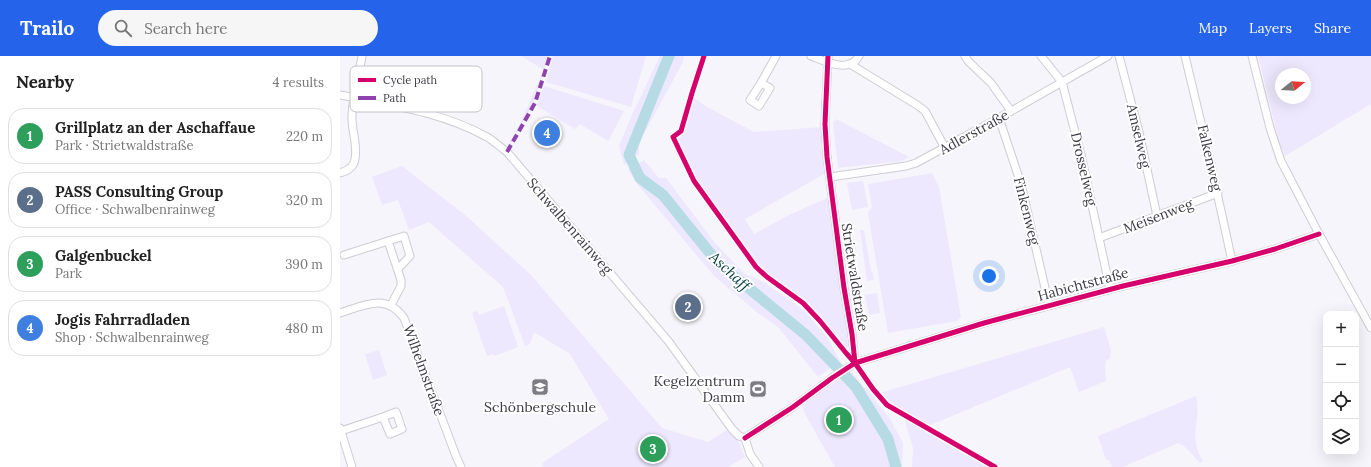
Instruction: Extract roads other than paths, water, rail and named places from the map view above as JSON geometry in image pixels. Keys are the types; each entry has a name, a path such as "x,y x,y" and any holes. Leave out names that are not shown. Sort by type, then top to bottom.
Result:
{"street":[{"path":"360,66 362,56"},
{"path":"761,83 776,56"},
{"path":"811,56 828,59 838,66 850,64 859,56"},
{"path":"965,56 968,61 991,83 1011,111"},
{"name":"Drosselweg","path":"1041,56 1062,82 1082,159 1110,289"},
{"name":"Adlerstraße","path":"830,177 906,166 916,163 1108,56"},
{"name":"Amselweg","path":"1119,56 1139,132 1157,216"},
{"name":"Falkenweg","path":"1185,56 1218,193 1232,261"},
{"path":"1252,56 1270,128 1281,161 1371,328"},
{"name":"Strietwaldstraße","path":"828,59 825,124 827,158 855,363"},
{"path":"850,64 925,111 945,148"},
{"name":"Schwalbenrainweg","path":"340,95 350,97"},
{"path":"340,173 350,168 355,160 356,153 352,112"},
{"name":"Schwalbenrainweg","path":"422,112 436,115 465,126 489,138 507,152 672,346 732,429 739,436 745,438"},
{"name":"Finkenweg","path":"999,118 1021,184 1049,306"},
{"name":"Meisenweg","path":"1099,238 1218,193"},
{"name":"Habichtstraße","path":"855,363 984,323 1110,289 1232,261 1275,249 1319,234"},
{"path":"344,255 404,236 410,256 398,269"},
{"path":"340,313 372,303 381,302 391,305 401,286 401,280 388,240"},
{"name":"Wilhelmstraße","path":"391,305 399,310 404,318 461,467"},
{"path":"759,467 750,454 745,438 793,407 855,363"},
{"path":"352,467 340,429 383,417"}],"waterway":[{"name":"Aschaff","path":"669,56 629,155 640,178 663,195 718,263 806,335 856,387 888,439 896,467"}],"place":[{"name":"Jogis Fahrradladen","path":"547,133"},
{"name":"PASS Consulting Group","path":"688,307"},
{"name":"Schönbergschule","path":"540,387"},
{"name":"Kegelzentrum Damm","path":"758,389"},
{"name":"Grillplatz an der Aschaffaue","path":"839,420"},
{"name":"Galgenbuckel","path":"653,449"}]}
